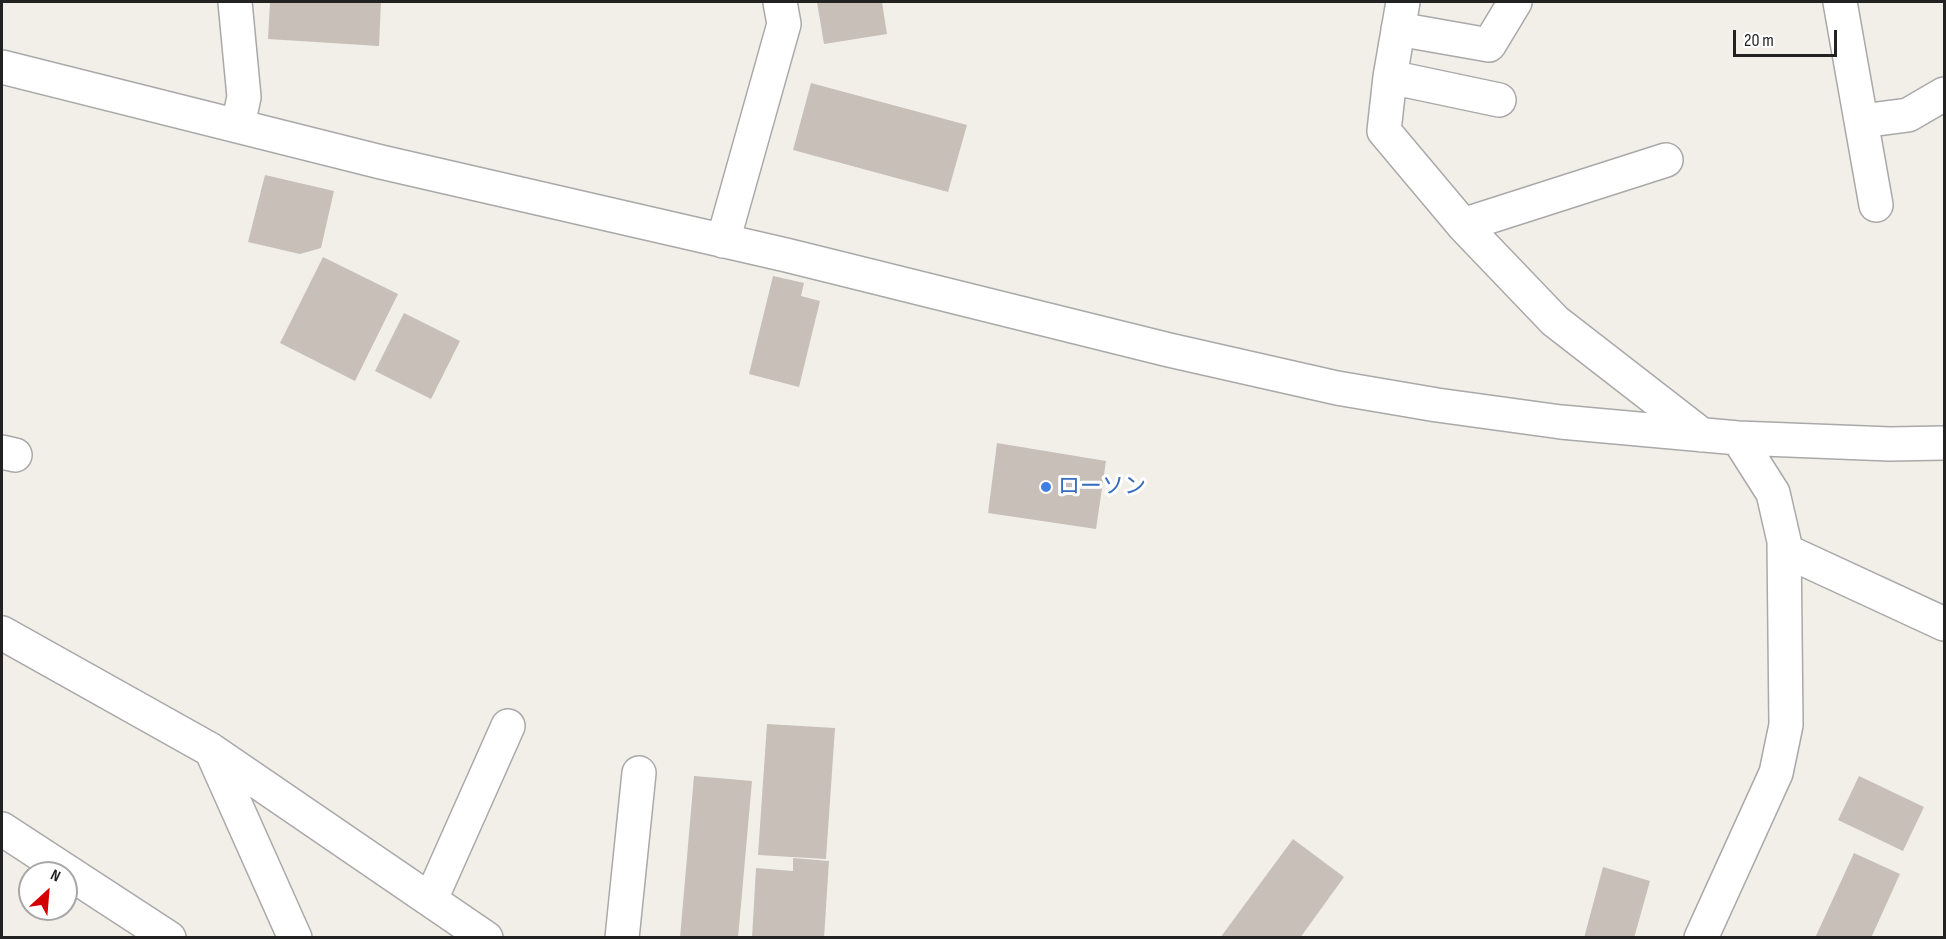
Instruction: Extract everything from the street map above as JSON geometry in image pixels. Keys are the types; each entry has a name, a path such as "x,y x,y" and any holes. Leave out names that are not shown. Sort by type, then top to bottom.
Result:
{"street":[{"path":"235,2 244,97 238,125"},
{"path":"723,241 784,24 780,2"},
{"path":"1515,2 1489,45 1401,15 1390,77 1384,131 1463,225 1556,321 1702,435"},
{"path":"1840,2 1876,205"},
{"path":"2,67 381,162 1337,388 1561,423 1738,438 1890,444 1944,443"},
{"path":"1390,77 1499,100"},
{"path":"1862,121 1908,115 1944,94"},
{"path":"1463,225 1666,160"},
{"path":"1702,937 1776,773 1785,724 1784,541 1773,493 1738,438"},
{"path":"1784,550 1944,624"},
{"path":"2,633 211,750 486,938"},
{"path":"431,899 507,726"},
{"path":"211,750 295,938"},
{"path":"622,938 639,773"},
{"path":"2,829 169,938"}],"building":[{"path":"270,2 381,2 379,46 268,39"},
{"path":"817,2 882,2 887,34 824,44"},
{"path":"811,83 967,125 948,192 793,150"},
{"path":"265,175 334,191 321,248 300,254 248,242"},
{"path":"323,257 398,294 355,381 280,343"},
{"path":"773,276 804,283 801,296 820,301 799,387 749,374"},
{"path":"404,313 460,341 431,399 375,371"},
{"name":"ローソン","path":"997,443 1106,461 1096,529 988,513"},
{"path":"767,724 835,728 826,859 758,855"},
{"path":"694,776 752,781 738,938 680,938"},
{"path":"1859,776 1924,807 1903,851 1838,820"},
{"path":"1293,839 1344,877 1300,938 1220,938"},
{"path":"1854,853 1900,874 1871,938 1815,938"},
{"path":"793,858 829,861 824,938 752,938 756,868 793,871"},
{"path":"1603,867 1650,881 1634,938 1584,938"}],"place":[{"name":"ローソン","path":"1046,487"}]}
